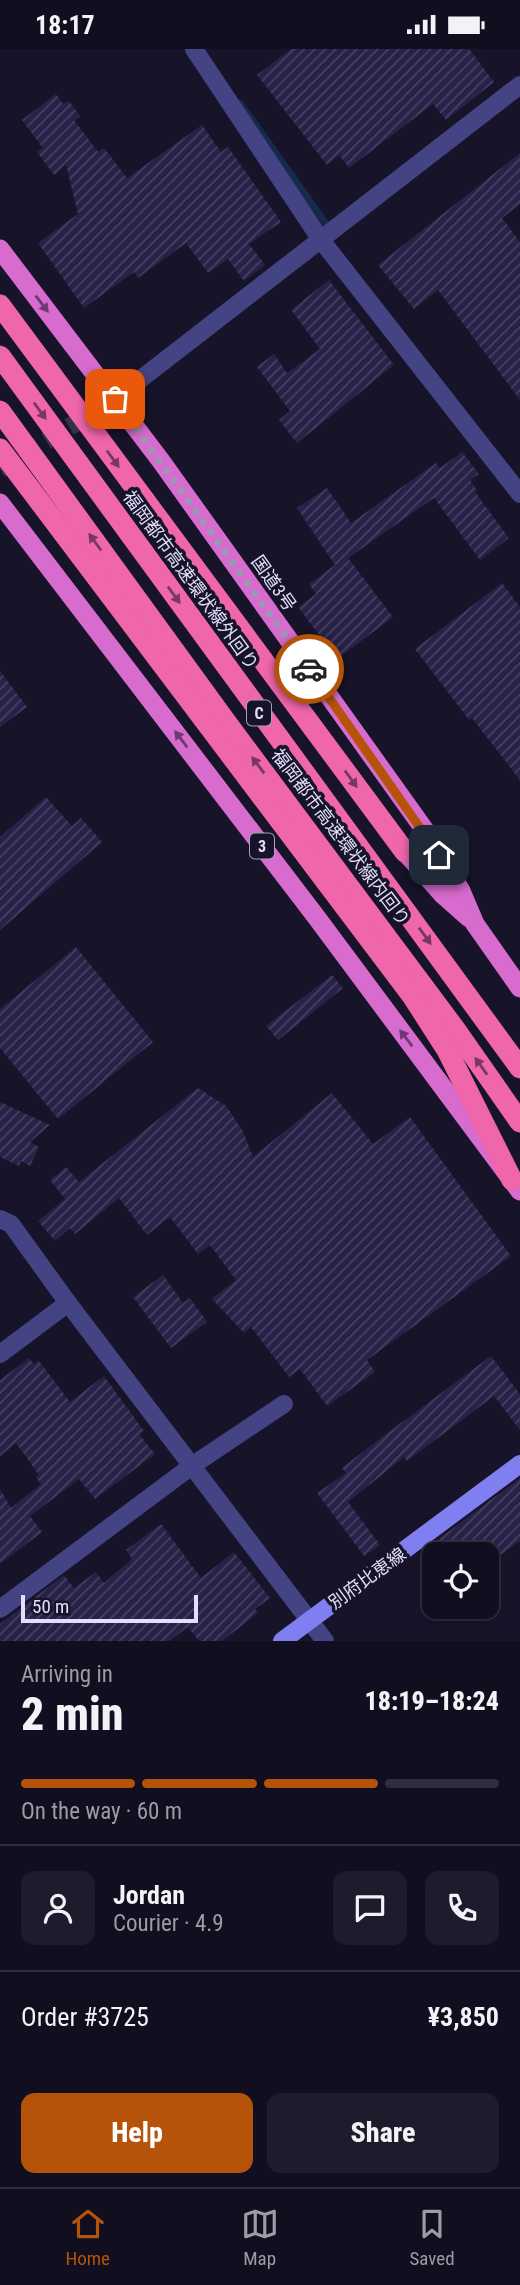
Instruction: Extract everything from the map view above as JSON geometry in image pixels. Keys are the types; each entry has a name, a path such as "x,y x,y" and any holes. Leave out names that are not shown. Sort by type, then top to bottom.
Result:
{"highway":[{"name":"国道3号","path":"0,250 115,399 429,837 461,891 475,924 520,988"},
{"path":"0,305 405,852 443,895 475,924"},
{"name":"福岡都市高速環状線外回り","path":"0,356 520,1068"},
{"name":"福岡都市高速環状線内回り","path":"0,411 226,722 455,1029 520,1122"},
{"path":"0,449 413,997 447,1050 516,1186"},
{"name":"3","path":"0,503 325,929 516,1186"}],"main road":[{"name":"別府比恵線","path":"282,1641 520,1464"}],"street":[{"path":"194,49 321,240 520,494"},
{"path":"115,399 520,85"},
{"path":"0,1219 12,1224 68,1303 326,1641"},
{"path":"0,1354 68,1303"},
{"path":"0,1609 193,1465 284,1404"}],"building":[{"path":"291,49 469,49 494,82 446,120 433,104 349,168 339,155 327,165 257,75"},
{"path":"56,94 63,104 69,101 80,116 74,120 98,152 104,148 127,178 202,125 221,152 228,147 281,222 249,244 265,265 244,281 228,259 208,273 186,243 138,278 134,272 84,308 38,243 78,214 66,165 54,175 37,152 43,148 22,120"},
{"path":"520,153 520,204 502,218 520,242 520,400 438,290 414,309 378,265"},
{"path":"329,280 394,365 297,443 279,420 290,411 257,367 274,354 287,373 320,349 291,310"},
{"path":"462,452 479,474 470,480 477,490 475,492 509,538 480,560 434,498 348,558 393,617 337,659 298,607 316,594 309,584 335,565 297,508 327,488 351,523 436,463 440,468"},
{"path":"502,583 520,607 520,780 472,718 469,720 415,649"},
{"path":"0,671 27,707 0,727"},
{"path":"46,797 72,826 81,818 102,842 0,930 0,837"},
{"path":"76,947 153,1042 58,1119 0,1048 0,1009"},
{"path":"332,975 343,988 278,1040 266,1026"},
{"path":"198,1088 226,1106 243,1131 253,1157 332,1093 373,1144 410,1117 511,1256 367,1360 375,1372 327,1406 300,1369 289,1377 251,1327 244,1333 212,1299 236,1280 210,1245 198,1254 170,1217 147,1235 119,1198 75,1234 70,1228 55,1241 38,1221 65,1199 50,1180 66,1167 79,1182"},
{"path":"0,1102 50,1125 30,1142 39,1147 30,1166 21,1161 19,1166 0,1157"},
{"path":"163,1275 183,1303 190,1298 207,1322 171,1348 133,1297"},
{"path":"491,1356 520,1394 520,1430 494,1396 407,1461 404,1457 348,1502 380,1545 364,1556 317,1493 346,1473 342,1468"},
{"path":"29,1358 34,1364 39,1361 70,1402 104,1376 144,1431 139,1434 155,1454 95,1499 79,1479 30,1516 42,1532 0,1564 0,1489 11,1508 41,1484 36,1477 39,1475 16,1443 0,1456 0,1380"},
{"path":"520,1478 520,1541 499,1556 499,1542 435,1542"},
{"path":"161,1524 201,1578 234,1552 270,1598 255,1609 258,1613 222,1641 199,1641 188,1627 169,1641 0,1641 0,1624 64,1575 74,1588 96,1572 104,1583 132,1559 126,1550"}],"waterway":[{"path":"240,103 325,222"}],"tunnel":[{"path":"0,469 115,399"}],"way so far":[{"path":"115,399 309,669"}],"route":[{"path":"309,669 429,837 439,855"}]}
